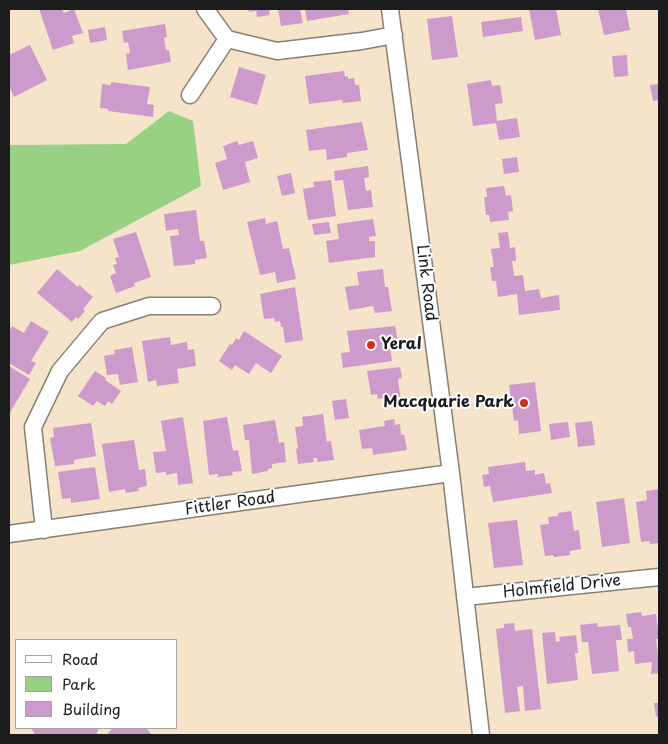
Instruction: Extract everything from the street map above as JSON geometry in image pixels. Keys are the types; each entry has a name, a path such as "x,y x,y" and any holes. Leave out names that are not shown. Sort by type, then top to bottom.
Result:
{"street":[{"path":"205,9 227,39 277,50 394,35"},
{"name":"Link Road","path":"390,9 450,473 481,735"},
{"path":"190,95 227,39"},
{"path":"44,530 33,427 60,371 102,321 150,306 212,306"},
{"name":"Fittler Road","path":"9,534 450,473"},
{"name":"Holmfield Drive","path":"465,597 659,577"}],"green space":[{"path":"169,111 193,121 201,186 80,251 9,265 9,145 126,144"}],"building":[{"path":"39,9 62,9 64,13 74,9 83,33 72,36 74,43 53,50"},
{"path":"248,9 269,9 270,15 257,17 256,11 249,12"},
{"path":"278,9 300,9 303,23 281,26"},
{"path":"305,9 348,9 349,14 307,21"},
{"path":"529,9 556,9 561,35 535,40"},
{"path":"598,9 626,9 630,30 604,35"},
{"path":"452,16 458,57 432,60 427,19"},
{"path":"521,17 523,31 483,37 481,22"},
{"path":"165,24 167,37 164,38 171,62 128,70 126,54 130,53 128,42 124,43 122,31"},
{"path":"105,27 107,40 90,43 88,30"},
{"path":"30,45 47,80 14,97 9,86 9,55"},
{"path":"627,55 628,76 614,77 612,56"},
{"path":"239,67 266,75 257,105 230,97"},
{"path":"344,71 345,77 348,76 348,79 354,78 355,85 359,85 361,101 343,103 342,100 309,104 305,76"},
{"path":"491,80 492,86 500,85 503,103 495,104 497,121 517,118 520,137 499,140 496,123 473,126 467,84"},
{"path":"111,82 150,87 147,104 154,105 153,117 108,111 108,109 100,108 102,84 111,85"},
{"path":"659,84 659,100 653,101 650,85"},
{"path":"362,122 368,150 347,153 347,157 327,160 326,149 309,151 306,130"},
{"path":"237,141 239,145 253,141 258,158 245,162 250,182 223,190 215,163 227,159 223,146"},
{"path":"517,157 519,172 504,174 502,159"},
{"path":"368,166 369,177 364,178 366,191 371,190 373,207 348,210 343,180 335,181 334,171"},
{"path":"291,173 295,193 282,196 277,176"},
{"path":"331,180 336,216 308,220 303,189 314,187 313,182"},
{"path":"504,186 506,196 511,195 513,211 508,212 509,220 490,222 489,215 486,215 484,197 487,197 486,188"},
{"path":"196,210 200,241 204,241 207,258 195,260 195,264 174,266 170,236 179,235 178,229 166,231 164,214"},
{"path":"265,218 266,224 277,221 283,249 289,248 296,279 277,283 275,272 260,275 247,222"},
{"path":"373,219 376,236 369,237 369,241 375,241 375,257 329,263 326,241 339,239 337,224"},
{"path":"329,222 331,233 314,235 312,224"},
{"path":"136,232 151,277 134,283 135,286 116,293 110,276 116,273 113,265 117,264 115,258 119,257 113,239"},
{"path":"508,232 510,248 515,247 516,261 512,261 514,276 523,275 525,291 539,289 541,298 559,295 560,310 519,315 517,294 498,297 496,281 492,281 490,267 494,267 491,249 500,248 498,233"},
{"path":"57,269 93,297 83,309 85,311 78,319 76,317 72,322 37,293"},
{"path":"383,269 385,287 388,287 392,311 375,313 373,306 349,310 345,287 359,285 357,272"},
{"path":"295,287 303,340 285,343 283,327 281,327 280,321 275,322 274,318 264,319 260,294"},
{"path":"31,321 49,332 31,361 36,363 29,375 9,363 9,332 12,326 24,333"},
{"name":"Yeral","path":"395,326 398,341 392,342 392,347 390,348 392,361 343,368 341,353 350,352 347,331"},
{"path":"244,331 282,356 271,373 256,363 249,374 235,365 232,370 219,361 230,344 232,345 236,338 239,340"},
{"path":"170,337 171,345 187,342 188,350 194,349 196,366 177,369 179,383 157,386 156,380 148,382 142,341"},
{"path":"132,347 138,382 120,385 118,374 107,375 104,356 115,354 114,350"},
{"path":"9,366 30,379 9,414"},
{"path":"400,367 402,378 398,379 401,402 384,404 383,398 378,399 377,394 371,395 367,371"},
{"path":"95,371 121,391 112,404 108,401 105,406 97,401 93,406 78,396"},
{"name":"Macquarie Park","path":"535,382 541,431 519,434 518,420 514,421 509,385"},
{"path":"346,399 349,418 335,420 332,401"},
{"path":"323,414 327,442 331,441 334,460 317,462 317,458 313,458 314,462 298,464 295,427 303,426 302,417"},
{"path":"183,417 193,483 178,485 177,473 166,475 166,472 156,473 153,452 166,451 161,421"},
{"path":"227,417 233,451 238,450 242,471 232,472 233,475 218,477 218,474 209,475 203,421"},
{"path":"394,419 395,425 400,424 401,435 404,434 407,450 373,455 372,448 362,449 359,430 385,426 384,421"},
{"path":"275,420 279,443 284,442 286,462 272,464 272,468 268,469 268,471 252,474 249,440 245,440 243,425"},
{"path":"592,421 595,445 578,447 575,423"},
{"path":"568,422 570,437 551,440 549,424"},
{"path":"91,423 96,456 74,460 74,464 55,466 50,438 54,437 53,428"},
{"path":"134,440 139,470 145,469 147,486 138,488 139,491 126,493 125,489 109,492 102,444"},
{"path":"525,462 526,471 535,470 535,475 544,473 546,484 550,483 552,493 493,502 490,486 484,487 482,475 489,474 488,467"},
{"path":"95,467 100,499 71,503 71,498 62,499 58,472"},
{"path":"659,489 659,543 641,542 636,502 647,500 646,491"},
{"path":"624,498 630,543 602,547 596,502"},
{"path":"571,511 574,531 579,530 581,549 570,551 570,555 545,556 540,525 549,524 548,517 558,516 558,513"},
{"path":"517,520 523,565 494,568 488,523"},
{"path":"641,612 642,616 656,614 659,639 656,639 659,673 651,674 652,662 635,664 634,651 628,652 627,639 633,639 631,627 628,627 626,614"},
{"path":"514,623 515,631 532,629 541,709 525,711 523,686 517,687 520,711 505,713 496,629 504,628 504,624"},
{"path":"597,623 598,627 620,625 622,640 616,640 619,671 592,674 588,642 582,642 580,625"},
{"path":"555,632 556,642 560,641 559,637 576,635 578,653 575,653 578,680 547,684 542,633"},
{"path":"654,703 659,703 659,716 656,717"},
{"path":"32,729 99,729 96,735 35,735"},
{"path":"111,729 147,729 152,735 107,735"}],"place":[{"name":"Yeral","path":"371,345"},
{"name":"Macquarie Park","path":"524,403"}]}
